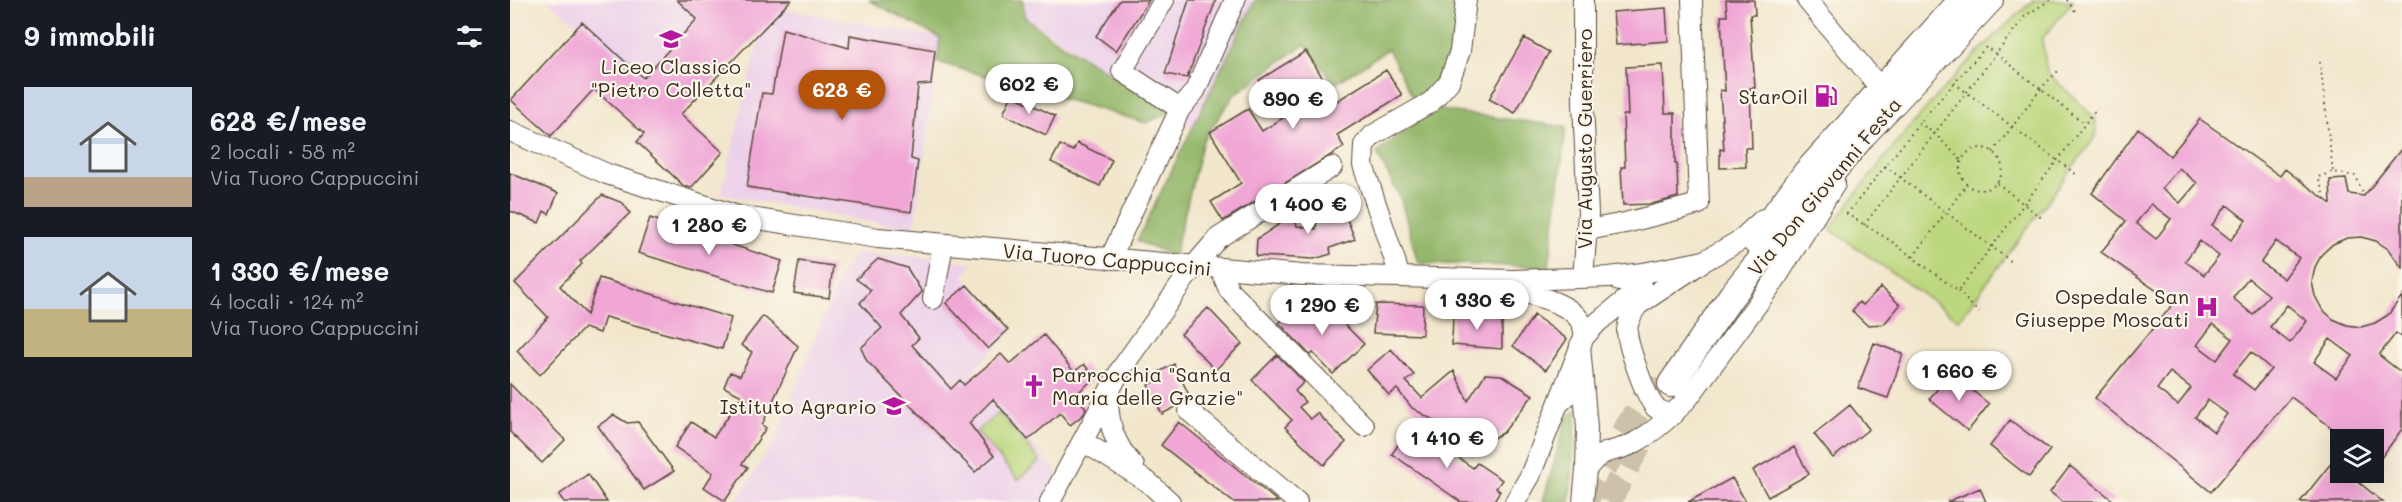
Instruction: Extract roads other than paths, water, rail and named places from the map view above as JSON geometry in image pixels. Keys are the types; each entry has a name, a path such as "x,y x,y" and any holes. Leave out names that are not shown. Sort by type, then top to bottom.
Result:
{"main road":[{"name":"Via Don Giovanni Festa","path":"1962,0 1805,174 1780,207 1664,379 1687,361 1732,295 1863,135 1990,0"}],"street":[{"path":"1164,0 1122,71 1180,109"},
{"path":"1110,259 1180,109 1195,91 1235,0"},
{"path":"1399,277 1363,165 1364,145 1373,135 1431,102 1449,82 1460,51 1466,0"},
{"name":"Via Augusto Guerriero","path":"1583,0 1583,103 1588,214 1583,278"},
{"path":"1587,230 1699,204 1692,0"},
{"path":"1807,0 1881,89"},
{"name":"Via Tuoro Cappuccini","path":"510,119 518,134 607,174 738,216 878,238 1302,275 1480,279 1609,278 1704,261"},
{"path":"1586,470 1602,453 1637,442 1674,414 1689,397 1818,222 1863,135"},
{"path":"1050,502 1121,369 1194,266 1218,238 1332,167"},
{"path":"1674,414 1659,411 1652,403 1633,356 1627,333 1631,315 1638,305 1739,240 1780,207"},
{"path":"1687,361 1716,335 1792,233 1818,222"},
{"path":"933,299 943,244"},
{"path":"1220,268 1229,290 1364,426"},
{"path":"1515,502 1530,476 1582,341 1641,285 1638,282 1622,282 1609,278"},
{"path":"1480,279 1542,298 1572,311 1583,324 1587,428 1583,502"},
{"path":"1617,306 1613,315 1614,329 1633,378 1643,415 1644,426 1637,442"},
{"path":"1558,404 1574,392 1585,397"},
{"path":"1108,393 1108,418 1119,451 1170,502"},
{"path":"1189,411 1297,502"},
{"path":"1587,428 1599,444 1612,450"},
{"path":"1083,442 1148,482"}],"tunnel":[{"path":"1584,502 1658,375"},
{"path":"1608,502 1650,423"}],"place":[{"name":"Liceo Classico \"Pietro Colletta\"","path":"671,39"},
{"name":"StarOil","path":"1826,96"},
{"name":"Ospedale San Giuseppe Moscati","path":"2207,307"},
{"name":"Parrocchia \"Santa Maria delle Grazie\"","path":"1034,386"},
{"name":"Istituto Agrario","path":"894,406"}]}
